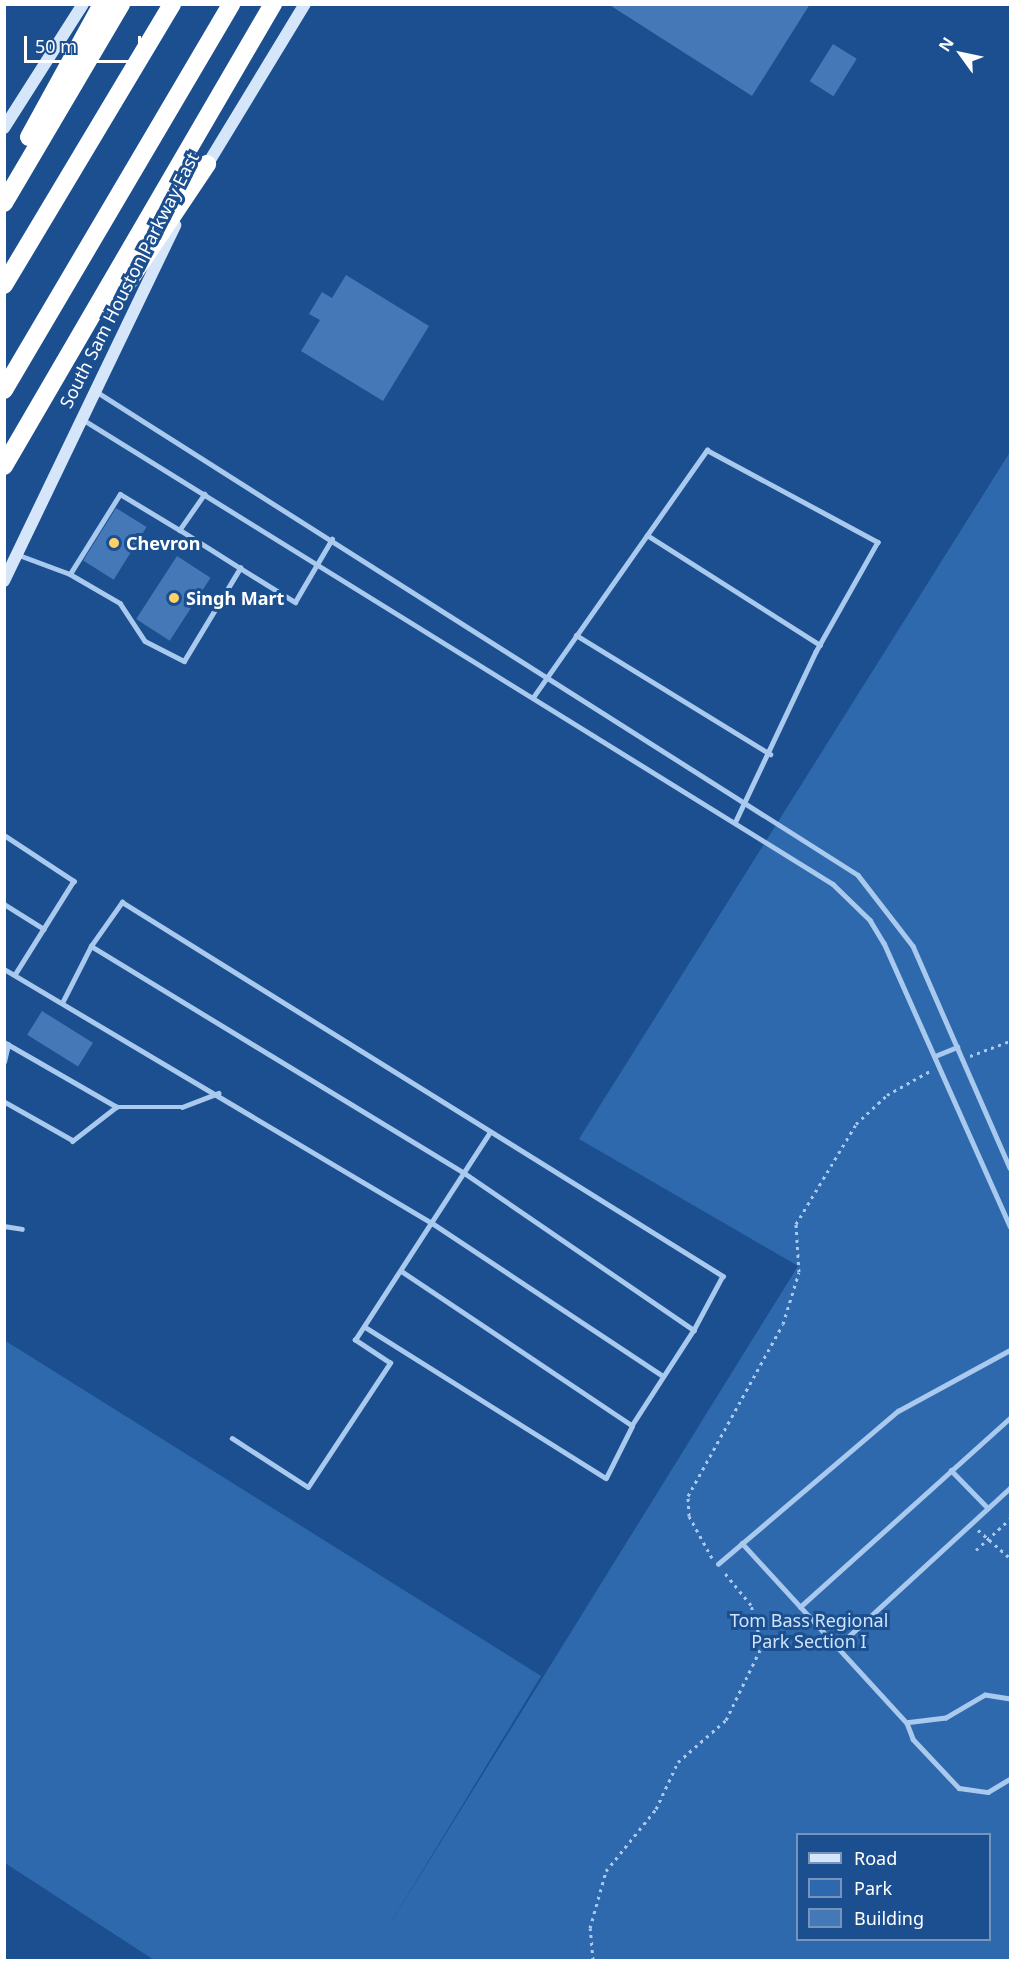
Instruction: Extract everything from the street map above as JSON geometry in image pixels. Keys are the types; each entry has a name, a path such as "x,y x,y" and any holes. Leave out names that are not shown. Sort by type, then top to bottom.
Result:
{"highway":[{"path":"4,182 102,4"},
{"path":"4,203 120,4"},
{"path":"4,285 172,4"},
{"path":"4,390 231,4"},
{"path":"4,466 273,4"},
{"path":"4,471 207,164"}],"main road":[{"path":"4,128 83,4"},
{"name":"South Sam Houston Parkway East","path":"4,581 80,417 207,164 305,4"}],"lane":[{"path":"94,390 748,803 858,875 880,898 913,946 1011,1168"},
{"path":"80,417 316,565 736,821 833,884 870,920 935,1056 1011,1226"},
{"path":"534,696 707,450 878,542 820,645 748,803 736,821"},
{"path":"70,574 120,494 296,602 332,539"},
{"path":"180,530 205,494"},
{"path":"647,535 820,645"},
{"path":"17,555 70,574 120,603 145,641 183,661 240,568"},
{"path":"576,635 770,754"},
{"path":"4,835 74,881 15,975"},
{"path":"63,1001 91,946 122,902 723,1276 694,1330 662,1375 632,1426 606,1478 365,1327"},
{"path":"4,904 44,929"},
{"path":"91,946 463,1172 694,1330"},
{"path":"4,969 63,1001 432,1223 662,1375"},
{"path":"4,1062 6,1043 117,1107 182,1107 218,1093"},
{"path":"935,1056 957,1047"},
{"path":"4,1102 74,1141 117,1107"},
{"path":"232,1438 308,1487 390,1364 355,1340 402,1272 490,1132"},
{"path":"4,1226 22,1229"},
{"path":"402,1272 632,1426"},
{"path":"718,1564 898,1411 1011,1350"},
{"path":"800,1606 1011,1418"},
{"path":"951,1470 988,1509"},
{"path":"837,1647 1011,1488"},
{"path":"742,1543 907,1723 913,1739 959,1788 988,1792 1011,1779"},
{"path":"907,1723 946,1718 985,1695 1011,1699"}],"path":[{"path":"962,1059 1011,1041"},
{"path":"593,1960 590,1928 606,1871 656,1809 678,1762 726,1720 762,1646 751,1605 718,1564 688,1516 688,1496 783,1324 799,1272 796,1224 836,1152 870,1108 939,1066"},
{"path":"976,1550 1011,1519"},
{"path":"972,1524 987,1540 1011,1558"}],"green space":[{"name":"Tom Bass Regional Park Section I","path":"1010,452 1010,1960 154,1960 5,1863 4,1340 541,1676 385,1932 798,1266 579,1139"}],"building":[{"path":"608,4 810,4 752,96"},
{"path":"833,44 857,59 833,96 810,81"},
{"path":"346,275 429,326 383,401 301,351 320,320 309,314 322,292 332,298"},
{"name":"Chevron","path":"116,508 147,527 114,580 83,561"},
{"name":"Singh Mart","path":"177,556 211,578 170,641 136,619"},
{"path":"42,1011 93,1043 78,1067 27,1035"}],"place":[{"name":"Chevron","path":"114,543"},
{"name":"Singh Mart","path":"174,598"}]}
